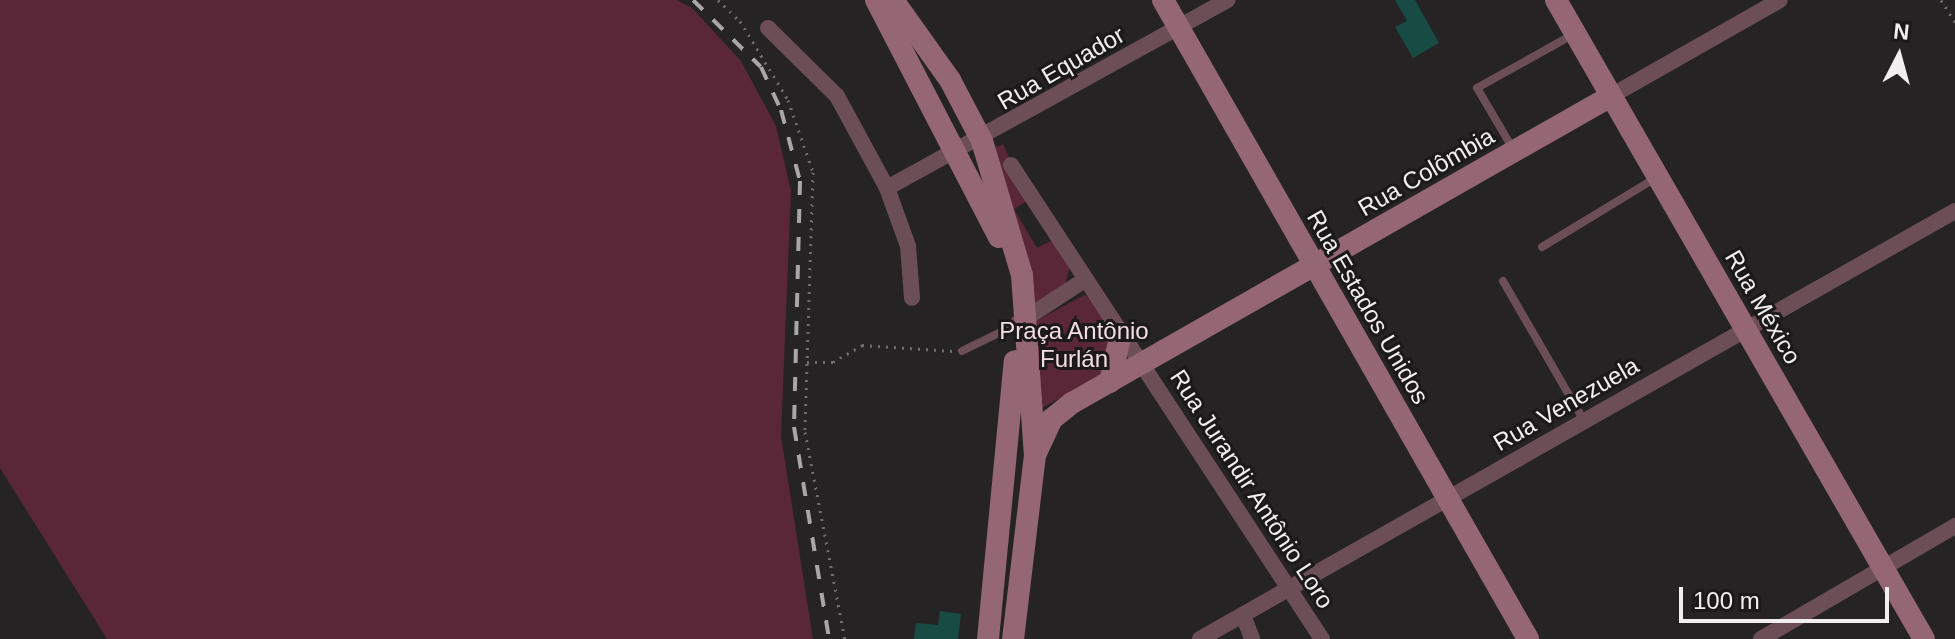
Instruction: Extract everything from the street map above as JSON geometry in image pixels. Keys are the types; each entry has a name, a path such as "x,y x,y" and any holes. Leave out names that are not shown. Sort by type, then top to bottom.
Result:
{"main road":[{"path":"876,0 957,149 1002,247 1021,321 988,639"},
{"path":"893,0 950,80 982,141 1018,257 1021,321 1035,455 1013,639"},
{"name":"Rua Estados Unidos","path":"1163,0 1528,639"},
{"name":"Rua México","path":"1556,0 1924,639"},
{"name":"Rua Colômbia","path":"1035,455 1052,419 1110,382 1611,96"},
{"path":"1110,382 1121,333"}],"street":[{"name":"Rua Equador","path":"887,188 957,149 982,141 1228,0"},
{"name":"Rua Colômbia","path":"1611,96 1780,0"},
{"path":"768,28 837,96 887,188 908,246 912,298"},
{"name":"Rua Jurandir Antônio Loro","path":"1011,165 1322,639"},
{"name":"Rua Venezuela","path":"1200,639 1955,211"},
{"path":"1021,321 1086,279"},
{"path":"1761,639 1955,526"},
{"path":"1243,615 1252,639"}],"lane":[{"path":"1514,151 1477,88 1575,33"},
{"path":"1542,247 1658,177"},
{"path":"1503,281 1584,421"},
{"path":"962,351 1021,321"}],"path":[{"path":"718,0 740,21 788,100 813,172 805,432 845,639"},
{"path":"1941,0 1955,22"},
{"path":"807,362 833,362 862,345 962,351"}],"green space":[{"path":"0,0 677,0 692,8 741,61 776,126 791,191 781,436 813,639 107,639 0,468"},
{"path":"1003,144 1028,200 1014,209 1037,248 1052,240 1070,266 1065,286 1031,307 992,149"},
{"name":"Praça Antônio Furlán","path":"1084,295 1092,298 1114,337 1102,374 1037,411 1032,323"}],"building":[{"path":"1395,0 1415,0 1439,43 1413,58 1395,27 1407,21"},
{"path":"940,611 961,614 958,639 914,639 916,623 938,625"}],"railway":[{"path":"693,0 761,67 781,110 800,181 794,427 829,639"}]}
